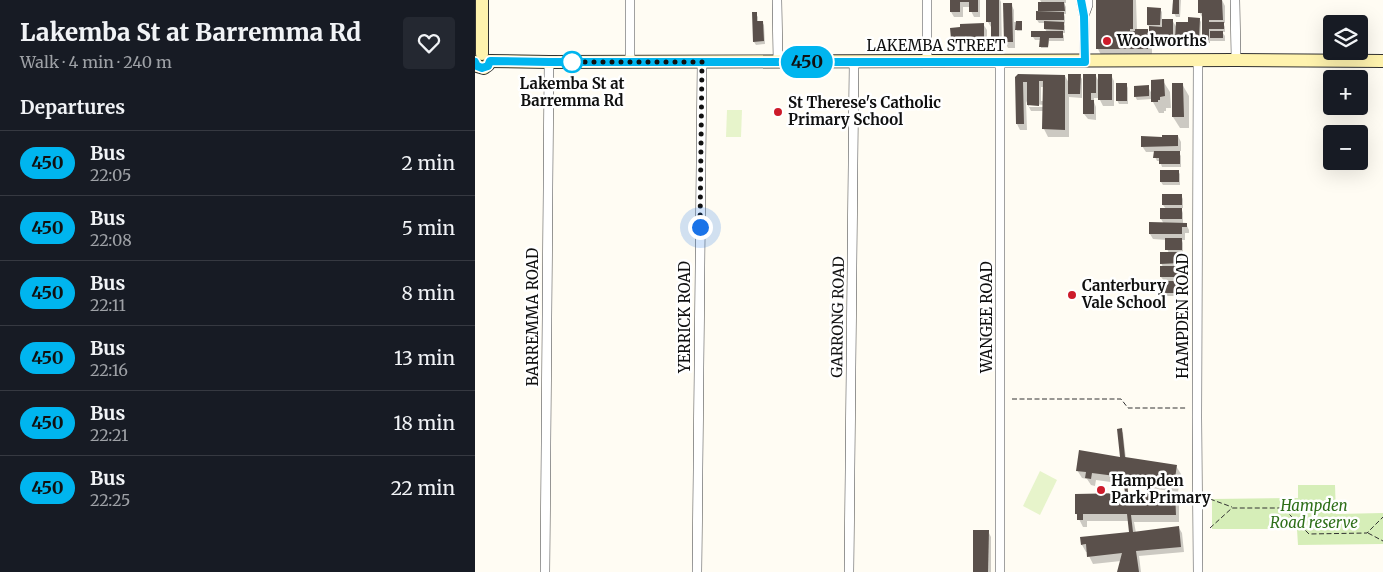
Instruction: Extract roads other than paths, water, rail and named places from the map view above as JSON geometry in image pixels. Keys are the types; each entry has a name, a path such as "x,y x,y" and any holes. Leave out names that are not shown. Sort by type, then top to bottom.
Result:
{"main road":[{"path":"481,60 482,0"},
{"name":"LAKEMBA STREET","path":"481,60 549,62 1383,61"}],"street":[{"path":"630,0 630,62"},
{"path":"777,0 777,62"},
{"path":"927,0 927,62"},
{"path":"1081,0 1084,16 1085,62"},
{"path":"1084,16 1088,0"},
{"path":"1235,0 1236,60"},
{"name":"HAMPDEN ROAD","path":"1197,60 1198,572"},
{"name":"BARREMMA ROAD","path":"545,572 549,62"},
{"name":"YERRICK ROAD","path":"697,572 702,62"},
{"name":"GARRONG ROAD","path":"849,572 854,62"},
{"name":"WANGEE ROAD","path":"1000,62 1001,572"}],"place":[{"name":"Woolworths","path":"1107,41"},
{"name":"Lakemba St at Barremma Rd","path":"572,62"},
{"name":"St Therese's Catholic Primary School","path":"778,112"},
{"name":"Canterbury Vale School","path":"1072,295"},
{"name":"Hampden Park Primary","path":"1101,490"}],"park label":[{"name":"Hampden Road reserve","path":"1314,514"}]}
